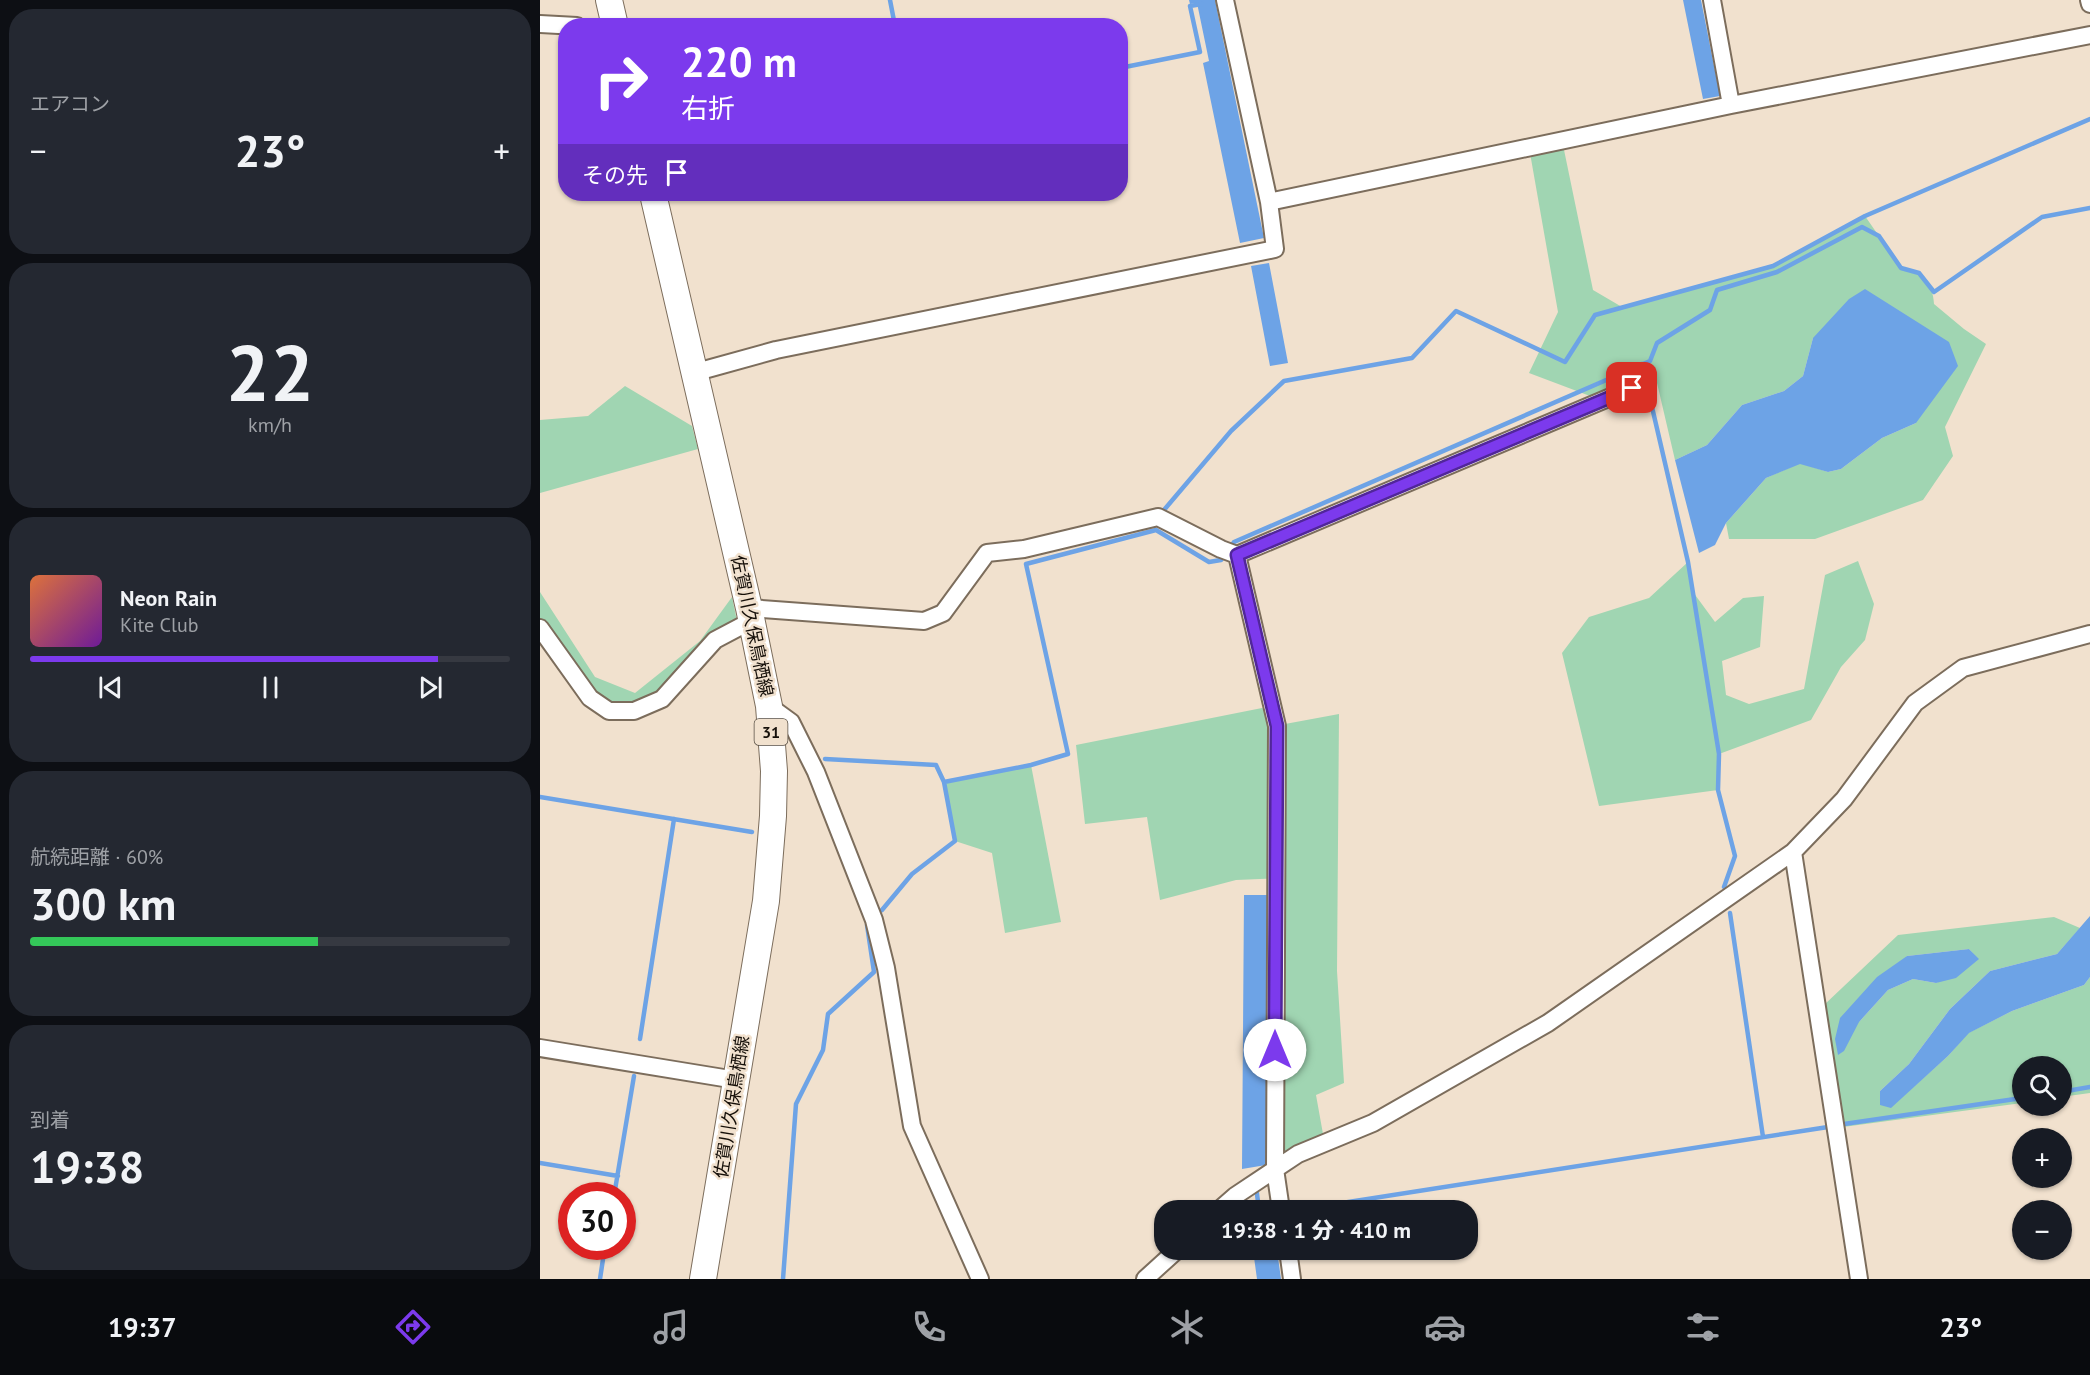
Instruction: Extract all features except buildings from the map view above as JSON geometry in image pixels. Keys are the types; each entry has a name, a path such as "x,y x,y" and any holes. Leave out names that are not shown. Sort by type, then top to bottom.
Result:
{"main road":[{"path":"609,0 613,18"},
{"name":"佐賀川久保鳥栖線","path":"654,201 770,706 774,782 766,901 703,1279"}],"street":[{"path":"693,373 776,350 1275,249 1269,202 1225,0"},
{"path":"1712,0 1731,105"},
{"path":"540,24 558,25"},
{"path":"1269,202 1731,105 2090,35"},
{"path":"1229,552 1632,388"},
{"path":"540,628 590,698 609,711 634,711 662,699 715,640 750,614 924,621 943,614 987,553 1024,549 1158,517 1229,552 1277,726 1268,1173 1277,1200"},
{"path":"1232,1200 1298,1154 1373,1123 1548,1023 1793,852 1844,799 1915,703 1963,668 2090,634"},
{"path":"770,706 790,722 816,772 874,920 886,968 912,1126 980,1279"},
{"path":"1793,852 1859,1279"},
{"path":"540,1048 736,1080"},
{"path":"1145,1279 1166,1260"},
{"path":"1289,1260 1292,1279"}],"green space":[{"path":"1563,145 1593,290 1622,307 1773,266 1865,216 1901,268 1925,280 1931,290 1934,304 1986,344 1945,427 1953,456 1923,500 1815,539 1729,539 1726,523 1766,478 1800,463 1828,472 1841,469 1882,438 1916,423 1813,338 1803,376 1784,391 1742,405 1707,445 1675,460 1657,383 1630,381 1590,396 1529,373 1558,312 1530,153"},
{"path":"625,386 692,426 698,449 540,493 540,420 588,416"},
{"path":"1858,561 1874,604 1865,640 1841,667 1811,720 1719,754 1718,790 1599,806 1562,653 1589,617 1649,598 1688,562 1693,592 1715,622 1743,598 1764,596 1760,647 1722,661 1726,695 1749,704 1804,689 1825,575"},
{"path":"540,592 595,677 635,693 700,641 732,597 737,621 658,695 641,704 613,705 592,693 540,622"},
{"path":"1262,708 1285,724 1339,714 1337,971 1344,1083 1316,1095 1323,1134 1283,1153 1283,878 1236,880 1160,900 1147,817 1085,824 1076,745"},
{"path":"1031,765 1061,922 1005,933 992,853 955,841 944,782"},
{"path":"2054,917 2080,928 2057,954 1990,971 1950,1009 1909,1064 1880,1091 1891,1107 1948,1056 1968,1033 2012,1011 2084,985 2090,977 2090,1093 2072,1095 2072,1056 2012,1056 2012,1104 1843,1127 1824,1005 1898,935","holes":["1969,949 1978,959 1967,968 1936,983 1913,979 1888,990 1859,1022 1907,956"]}],"water":[{"path":"1189,0 1215,0 1264,238 1240,243 1203,63 1209,61 1197,3 1190,4"},
{"path":"1683,0 1701,0 1720,96 1703,99"},
{"path":"1269,263 1288,363 1270,366 1251,266"},
{"path":"1865,289 1949,342 1958,366 1916,423 1882,438 1841,469 1828,472 1800,464 1766,478 1726,523 1715,545 1699,553 1675,460 1707,445 1742,405 1784,391 1803,376 1813,338 1849,299"},
{"path":"1244,895 1267,895 1266,1165 1242,1169"},
{"path":"2090,916 2090,977 2084,985 2012,1011 1969,1033 1948,1056 1891,1108 1880,1105 1880,1091 1909,1064 1950,1009 1990,971 2057,954"},
{"path":"1969,949 1979,959 1956,978 1936,983 1913,979 1888,990 1859,1022 1844,1051 1838,1055 1835,1039 1840,1018 1877,977 1907,956"},
{"path":"1254,1260 1278,1260 1281,1279 1257,1279"}],"waterway":[{"path":"890,0 893,18"},
{"path":"1128,66 1200,52 1190,6 1202,4"},
{"path":"1164,510 1231,431 1284,381 1412,358 1456,311 1565,362 1595,315 1773,266 1865,216 2090,119"},
{"path":"1230,548 1234,542 1650,361 1657,343 1710,310 1717,290 1777,272 1862,227 1879,236 1901,268 1919,273 1934,292 2042,217 2090,208"},
{"path":"1642,364 1688,562 1719,754 1718,790 1735,856 1724,887"},
{"path":"825,759 936,765 944,782 1031,765 1068,754 1026,564 1156,530 1209,562 1221,560 1225,555"},
{"path":"882,910 912,874 955,841 944,782"},
{"path":"540,797 752,832"},
{"path":"640,1039 674,819"},
{"path":"1730,913 1763,1137"},
{"path":"783,1279 796,1104 823,1050 828,1014 874,972 867,925"},
{"path":"616,1182 634,1076"},
{"path":"2072,1090 2090,1087"},
{"path":"1844,1124 2012,1099"},
{"path":"1361,1200 1828,1127"},
{"path":"540,1163 618,1176"},
{"path":"1256,1186 1258,1200"},
{"path":"600,1279 603,1260"}],"route":[{"path":"1275,1050 1277,726 1237,555 1632,388"}]}
